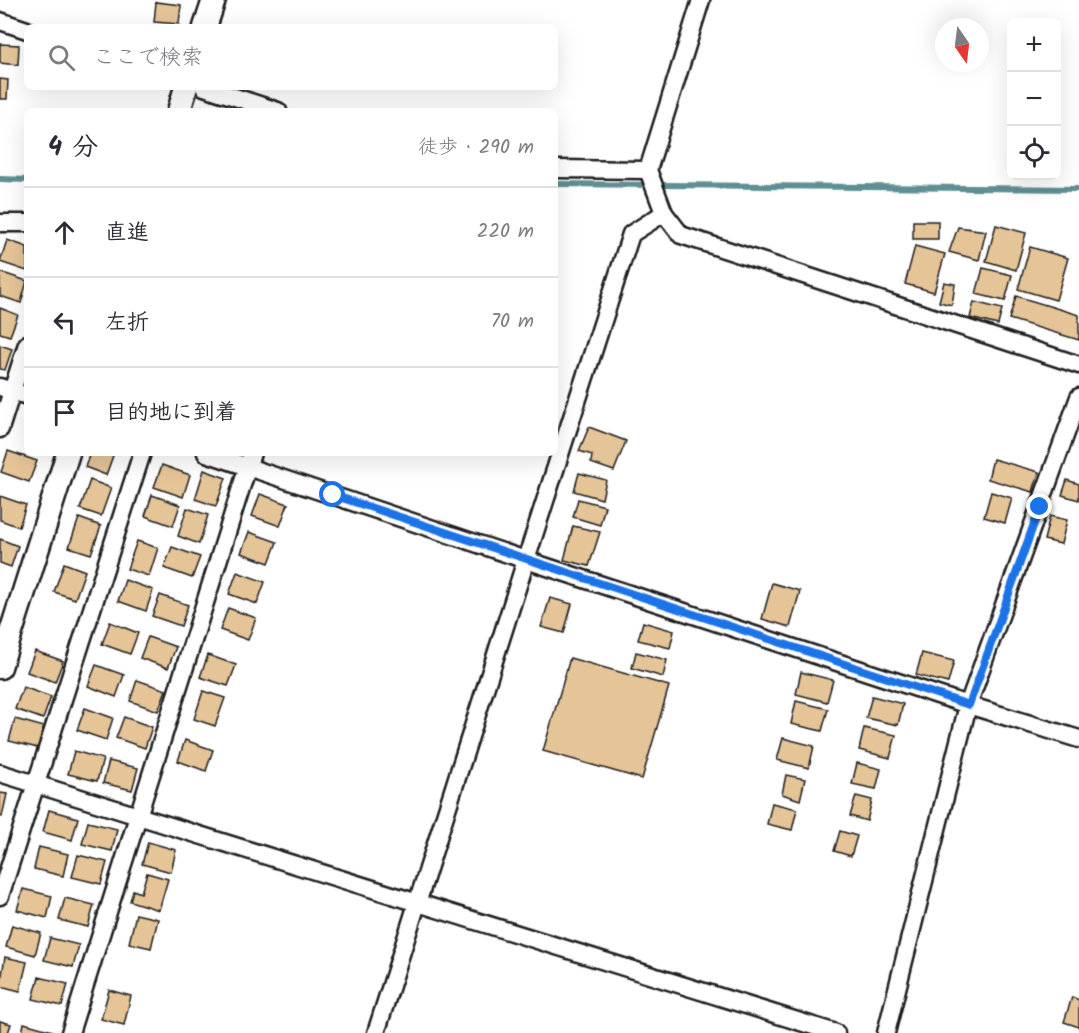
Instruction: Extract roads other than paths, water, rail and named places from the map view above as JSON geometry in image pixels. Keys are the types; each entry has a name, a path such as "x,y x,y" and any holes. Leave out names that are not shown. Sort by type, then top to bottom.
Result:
{"street":[{"path":"206,24 214,0"},
{"path":"701,0 648,170 664,213 681,236 1079,365"},
{"path":"0,21 24,29"},
{"path":"180,108 185,90"},
{"path":"213,90 269,108"},
{"path":"558,169 648,170"},
{"path":"376,1033 631,234 664,213"},
{"path":"0,223 24,223"},
{"path":"0,429 24,354"},
{"path":"886,1033 969,705 1079,397"},
{"path":"0,667 67,456"},
{"path":"0,896 141,456"},
{"path":"225,456 250,460 526,560 1079,739"},
{"path":"70,1033 250,460"},
{"path":"0,773 836,1033"}],"waterway":[{"path":"0,179 24,180"},
{"path":"558,184 1079,189"}]}
